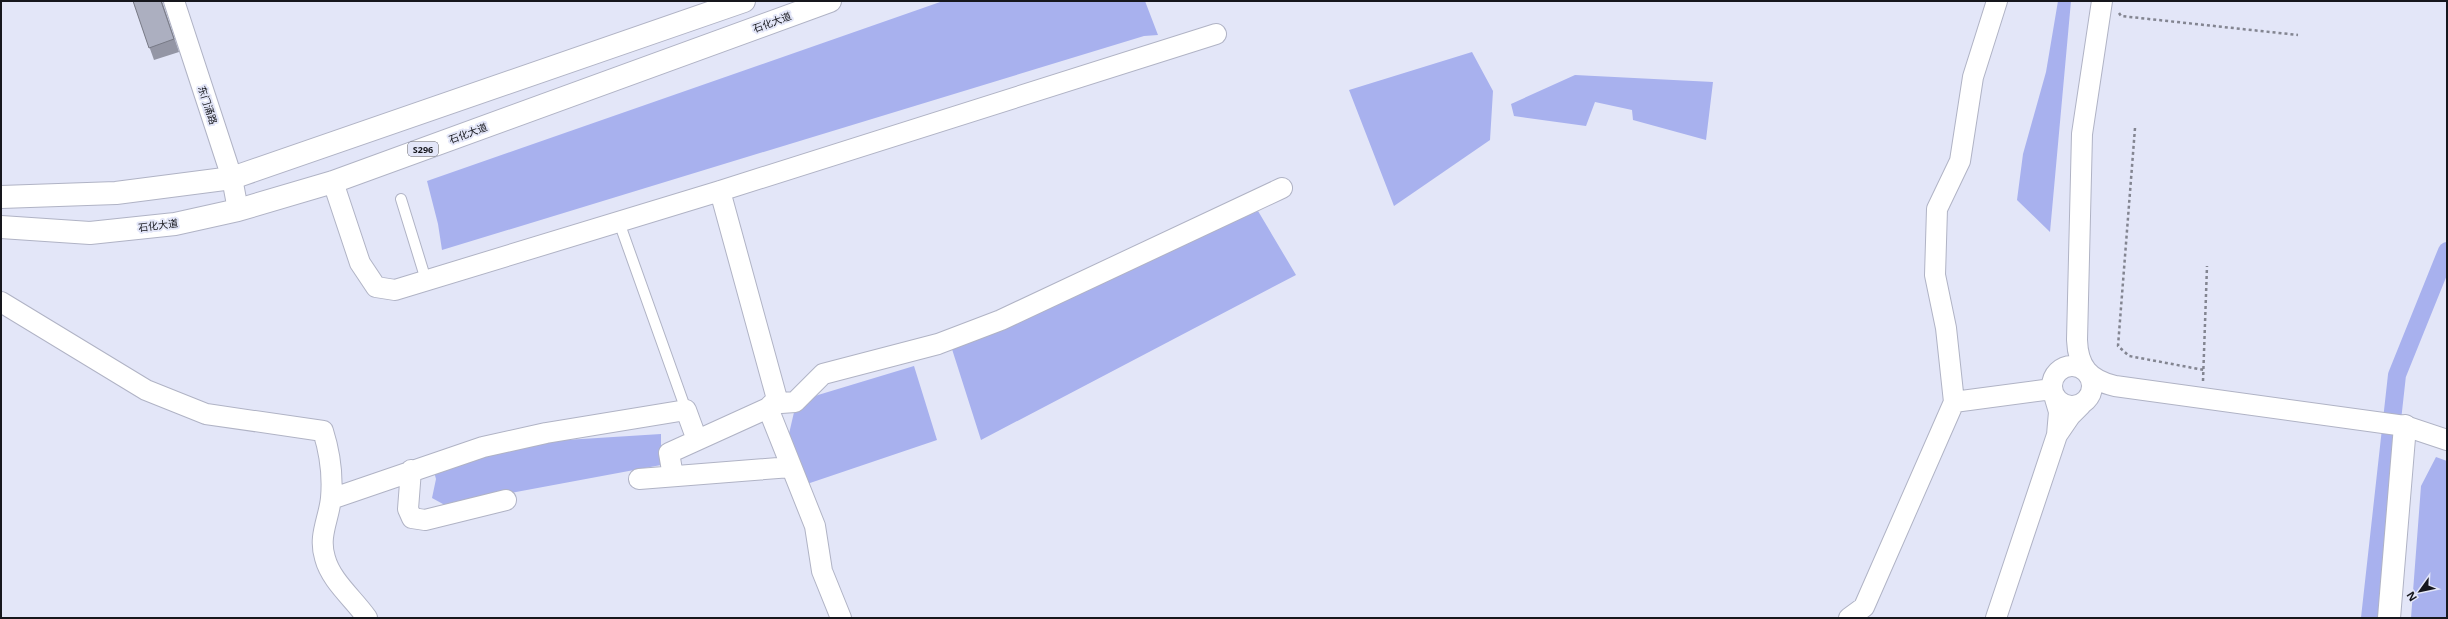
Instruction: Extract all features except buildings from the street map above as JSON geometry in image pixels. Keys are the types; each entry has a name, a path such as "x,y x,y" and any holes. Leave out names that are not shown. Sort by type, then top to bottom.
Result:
{"main road":[{"path":"1,197 116,193 232,178 744,1"},
{"name":"石化大道","path":"1,227 90,233 174,224 238,210 333,182 830,1"},
{"path":"2389,618 2406,426"}],"street":[{"name":"东门涌路","path":"174,1 232,178 238,210"},
{"path":"1857,614 1954,402 1946,328 1935,275 1937,209 1960,161 1973,77 1997,1"},
{"path":"2055,385 2063,404 2069,406 2084,403 2092,389 2089,376 2078,355 2076,340 2082,134 2110,6"},
{"path":"333,182 360,263 376,287 395,290 720,191 1216,34"},
{"path":"673,476 669,453 773,404 781,402 795,402 823,374 938,344 1000,320 1282,188"},
{"path":"720,191 773,404 791,467 815,526 822,571 841,618"},
{"path":"1,302 146,390 206,414 323,431 330,452 331,498 322,536 325,559 341,586 367,618"},
{"path":"2057,435 2058,412 2055,385 2070,356 2076,340"},
{"path":"2055,385 2064,368 2078,367 2089,376 2102,383 2116,386 2406,426 2447,440"},
{"path":"1954,402 2055,385"},
{"path":"1996,618 2057,435 2070,416 2084,403 2103,389 2116,386"},
{"path":"331,498 483,447 546,432 686,410 697,440"},
{"path":"639,479 791,467"},
{"path":"411,470 408,509 412,518 425,520 506,500"}],"lane":[{"path":"401,199 426,280"},
{"path":"619,222 686,410"}],"path":[{"path":"2110,6 2121,16 2298,36"},
{"path":"2135,128 2118,346 2129,356 2204,370"},
{"path":"2203,398 2207,266"}],"water":[{"path":"943,1 1145,1 1158,35 1144,36 442,250 438,224 427,181"},
{"path":"2058,1 2071,1 2050,232 2017,200 2023,154 2046,72"},
{"path":"1472,52 1493,91 1490,140 1394,206 1349,90"},
{"path":"1575,75 1713,82 1706,140 1633,120 1632,110 1595,102 1586,126 1514,116 1511,104"},
{"path":"1258,211 1296,275 981,440 951,346"},
{"path":"914,366 937,440 807,484 788,438 795,408 818,395"},
{"path":"661,434 661,465 451,504 443,504 432,498 436,479 432,465 518,443"},
{"path":"2436,457 2447,461 2447,618 2411,618 2421,486"}],"waterway":[{"path":"2370,618 2397,375 2447,251"}]}
